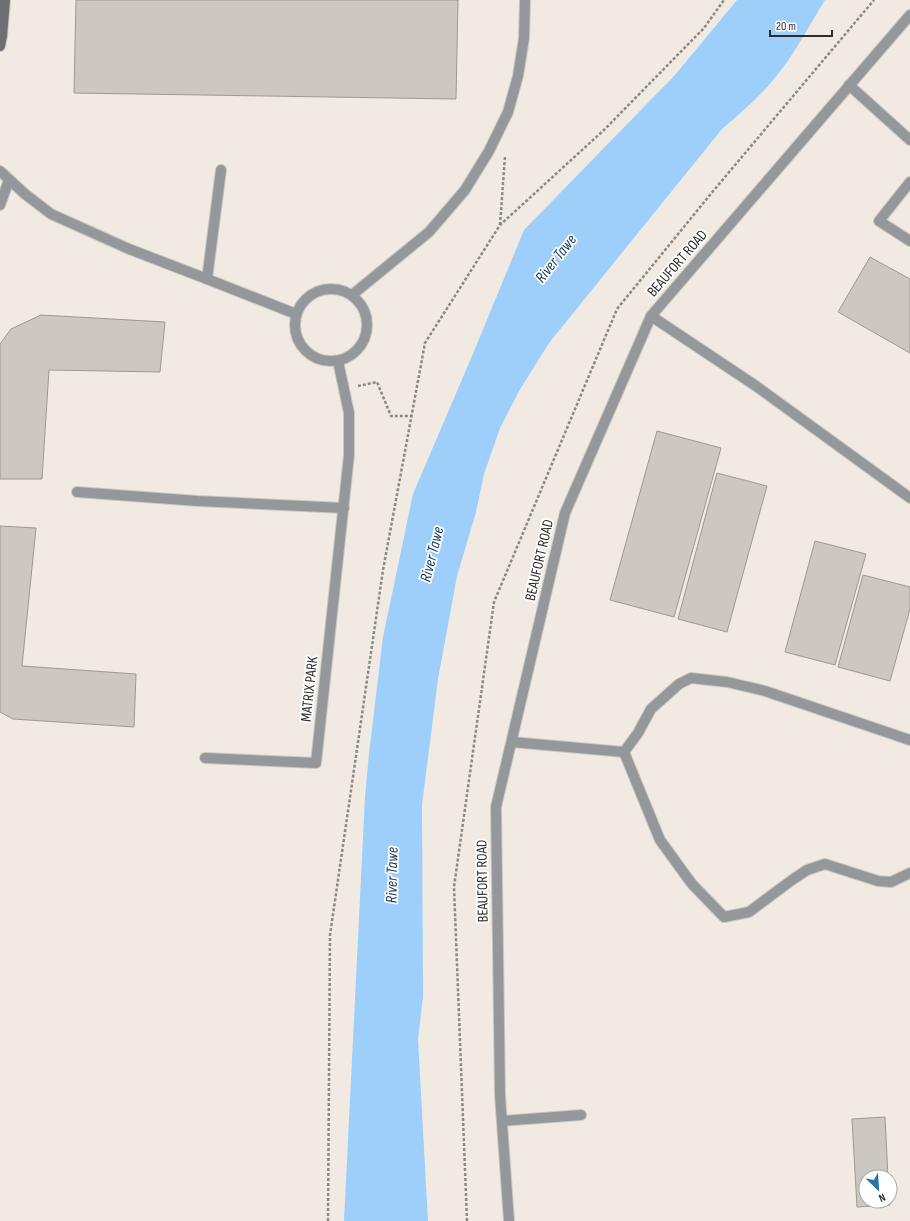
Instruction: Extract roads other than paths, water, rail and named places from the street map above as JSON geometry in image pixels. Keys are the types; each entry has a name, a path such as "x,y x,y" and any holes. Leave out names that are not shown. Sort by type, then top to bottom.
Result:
{"street":[{"path":"0,46 5,0"},
{"path":"352,295 429,232 465,190 489,151 508,112 518,76 524,38 525,0"},
{"name":"BEAUFORT ROAD","path":"509,1221 500,1095 496,807 565,513 651,316 910,14"},
{"path":"849,85 910,140"},
{"path":"207,278 221,170"},
{"path":"0,171 50,214 129,249 207,278 296,314"},
{"path":"0,204 9,180"},
{"path":"910,182 879,222 910,241"},
{"path":"330,288 342,290 352,295 359,301 364,309 367,318 366,337 355,352 347,358 338,361 320,359 304,350 298,342 294,324 296,314 301,304 309,296 319,290 330,288"},
{"path":"651,316 756,386 910,498"},
{"name":"MATRIX PARK","path":"205,758 316,763 349,455 349,413 338,361"},
{"path":"77,492 198,501 344,508"},
{"path":"624,752 638,733 652,709 679,684 691,678 727,682 765,690 910,740"},
{"path":"512,742 624,752"},
{"path":"624,752 660,840 692,884 724,917 749,912 807,870 825,864 878,881 891,882 910,873"},
{"path":"502,1121 581,1115"}],"water":[{"name":"River Tawe","path":"737,0 825,0 781,71 755,100 722,129 549,343 519,391 500,428 484,474 476,512 457,576 438,679 422,805 423,997 418,1039 428,1221 344,1221 365,797 369,754 383,637 413,494 524,230 675,75"}]}
